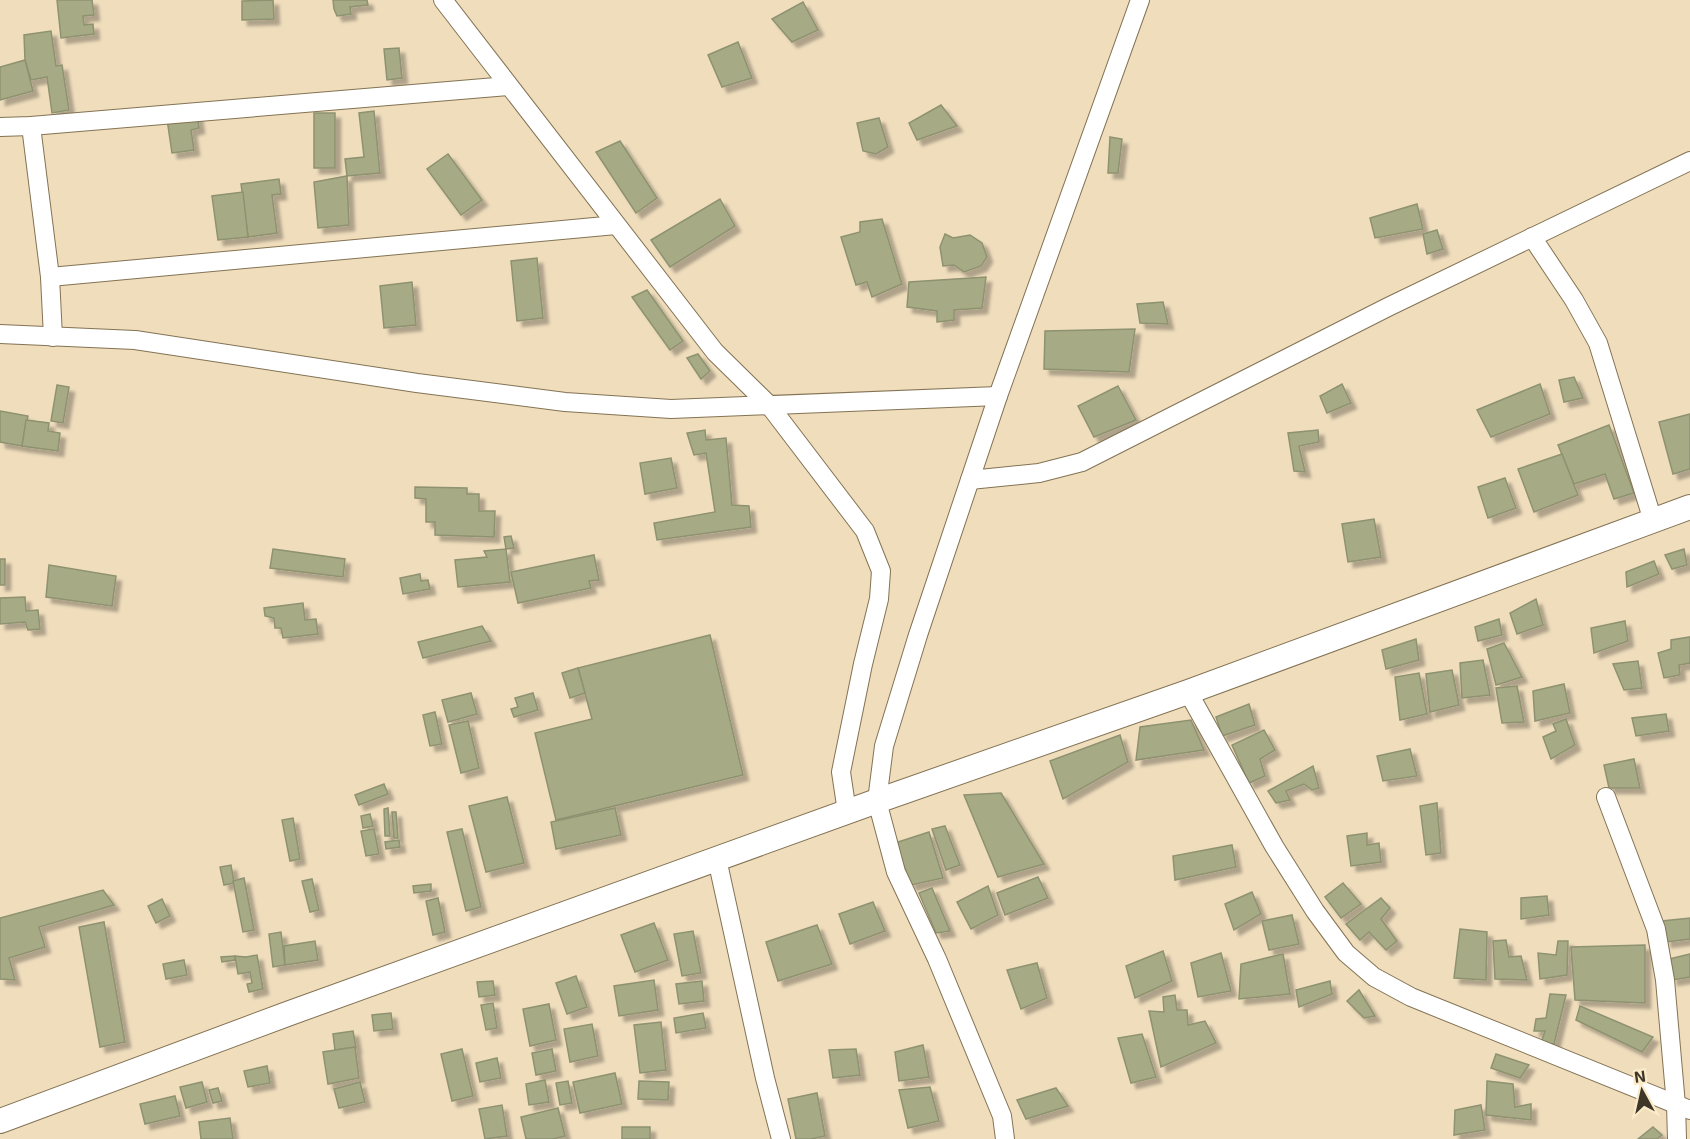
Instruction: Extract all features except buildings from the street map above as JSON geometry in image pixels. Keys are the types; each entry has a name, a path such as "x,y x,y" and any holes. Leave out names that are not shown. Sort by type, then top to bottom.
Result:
{"main road":[{"path":"0,1121 290,1013 877,801 1188,692 1690,507"}],"street":[{"path":"443,0 715,352 769,405 865,531 880,571 879,599 862,664 841,772 847,812"},
{"path":"1005,1139 1002,1116 938,959 896,872 877,801 884,746 918,635 998,396 1140,0"},
{"path":"0,127 508,86"},
{"path":"31,126 50,277 53,337"},
{"path":"970,480 1039,473 1082,462 1388,307 1690,161"},
{"path":"50,277 616,225"},
{"path":"1532,237 1574,300 1598,343 1653,521"},
{"path":"0,334 135,340 417,383 565,402 671,409 998,396"},
{"path":"1188,692 1274,846 1315,911 1346,953 1374,977 1411,997 1683,1107"},
{"path":"1606,796 1656,929 1683,1107 1677,1139"},
{"path":"717,859 781,1139"}]}
